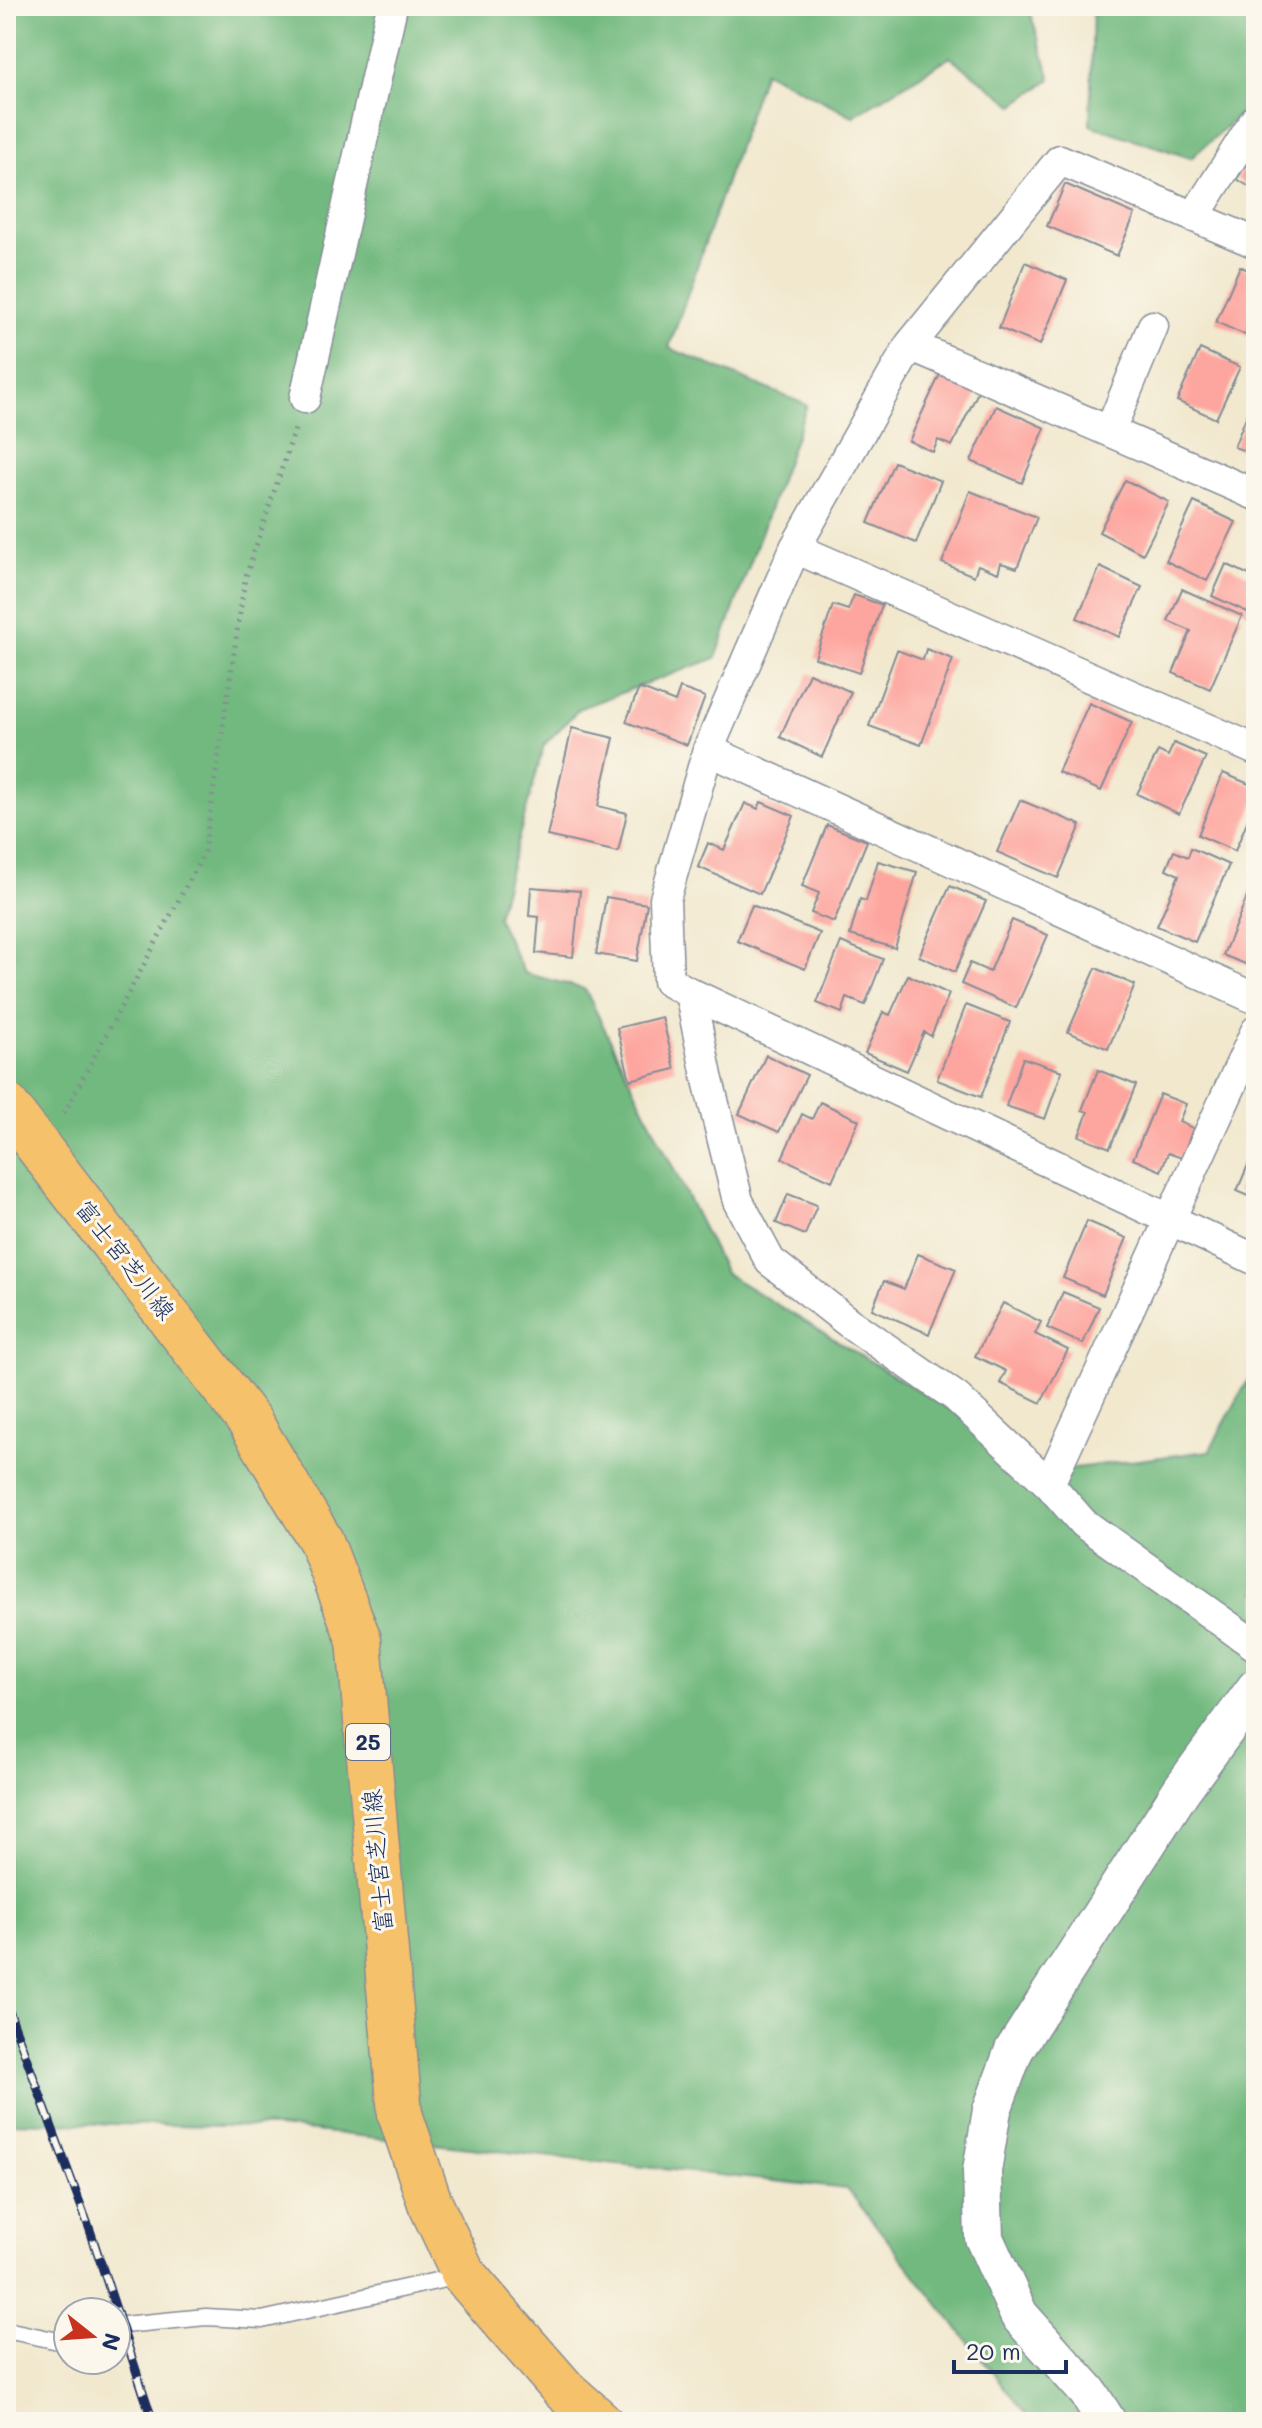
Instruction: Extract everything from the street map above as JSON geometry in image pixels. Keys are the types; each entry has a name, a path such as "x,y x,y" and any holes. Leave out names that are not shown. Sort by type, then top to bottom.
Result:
{"main road":[{"name":"富士宮芝川線","path":"6,1105 250,1422 321,1541 359,1640 400,2114 430,2203 464,2275 564,2390 600,2422"}],"street":[{"path":"305,398 392,6"},
{"path":"1194,217 1256,119"},
{"path":"1256,243 1060,160 910,345 795,548 708,750 665,899 668,981 1256,1260"},
{"path":"1110,431 1153,326"},
{"path":"910,345 1256,495"},
{"path":"795,548 1256,750"},
{"path":"708,750 1256,999"},
{"path":"690,993 738,1201 770,1261 848,1322 956,1397 1049,1484 1083,1523 1256,1646"},
{"path":"1049,1484 1256,1031"},
{"path":"1107,2422 1088,2392 1019,2315 984,2238 982,2171 992,2110 1014,2050 1182,1789 1256,1688"}],"lane":[{"path":"132,2324 206,2317 262,2320 464,2275"},
{"path":"6,2330 52,2340"}],"path":[{"path":"43,1153 204,853 245,579 305,398"}],"green space":[{"path":"6,6 1028,6 1051,79 1014,105 950,57 853,116 764,71 669,348 807,405 716,658 580,708 544,745 497,917 524,973 585,989 725,1273 1051,1471 1209,1451 1256,1366 1256,2422 1032,2422 847,2189 278,2127 6,2122"},
{"path":"1093,6 1256,6 1256,100 1191,158 1090,125"}],"building":[{"path":"1256,149 1256,191 1237,179"},
{"path":"1065,184 1135,214 1117,256 1047,226"},
{"path":"1025,262 1067,280 1040,345 999,328"},
{"path":"1240,266 1256,274 1254,339 1216,322"},
{"path":"1200,349 1240,367 1216,419 1177,401"},
{"path":"941,372 979,390 952,446 938,440 933,452 909,441"},
{"path":"1256,392 1256,455 1234,447"},
{"path":"996,406 1045,428 1022,483 971,461"},
{"path":"894,462 941,481 916,543 868,523"},
{"path":"1125,480 1169,502 1143,554 1099,532"},
{"path":"970,491 1037,517 1017,568 1001,563 998,573 978,565 974,576 942,563"},
{"path":"1194,502 1236,522 1207,581 1166,561"},
{"path":"1226,564 1251,576 1256,564 1256,616 1212,596"},
{"path":"1100,567 1142,587 1119,637 1077,618"},
{"path":"1182,589 1242,616 1210,689 1173,673 1191,631 1168,621"},
{"path":"854,595 882,605 859,673 815,658 833,605 848,610"},
{"path":"926,649 953,659 921,745 869,726 897,650 923,660"},
{"path":"809,673 851,692 822,757 780,737"},
{"path":"639,688 675,702 680,688 705,697 687,745 626,722"},
{"path":"1089,703 1132,722 1101,791 1058,772"},
{"path":"572,728 614,738 598,806 627,813 618,852 547,836"},
{"path":"1174,743 1206,757 1179,814 1137,794 1158,751 1168,756"},
{"path":"1223,773 1256,787 1256,800 1235,851 1198,835"},
{"path":"1020,800 1081,825 1058,878 997,852"},
{"path":"761,802 794,816 760,894 698,867 708,843 724,850 745,803 758,809"},
{"path":"827,825 867,841 834,922 811,913 819,893 802,886"},
{"path":"1191,848 1229,865 1195,942 1157,926 1179,875 1166,869 1174,851 1188,857"},
{"path":"878,861 917,872 895,948 850,935 860,899 866,901"},
{"path":"1256,881 1255,968 1223,955"},
{"path":"950,886 986,901 955,972 919,956"},
{"path":"531,887 580,891 573,957 536,953 539,917 529,916"},
{"path":"606,897 647,904 637,961 596,954"},
{"path":"752,905 820,933 805,969 737,941"},
{"path":"1012,920 1048,935 1016,1008 961,984 970,963 990,972"},
{"path":"841,942 883,959 865,1005 847,998 842,1013 817,1003"},
{"path":"1096,968 1135,985 1108,1049 1068,1032"},
{"path":"908,975 949,994 931,1036 924,1032 907,1071 865,1053 883,1012 890,1015"},
{"path":"966,1005 1010,1022 981,1097 937,1080"},
{"path":"662,1017 675,1069 630,1080 617,1028"},
{"path":"766,1055 807,1075 779,1132 739,1114"},
{"path":"1023,1058 1062,1071 1045,1119 1006,1106"},
{"path":"1098,1070 1136,1085 1110,1148 1079,1136 1088,1112 1082,1110"},
{"path":"1160,1094 1186,1104 1179,1122 1193,1128 1182,1158 1168,1153 1161,1171 1133,1159"},
{"path":"820,1102 859,1120 832,1181 782,1158 802,1114 812,1119"},
{"path":"1256,1146 1256,1199 1237,1191"},
{"path":"788,1194 817,1205 805,1235 776,1223"},
{"path":"1087,1221 1127,1238 1103,1295 1063,1278"},
{"path":"918,1254 956,1269 929,1334 872,1309 884,1281 904,1289"},
{"path":"1063,1292 1099,1307 1083,1344 1047,1328"},
{"path":"1003,1303 1041,1322 1035,1334 1068,1350 1041,1403 1000,1383 1006,1371 975,1356"}],"railway":[{"path":"6,2003 90,2230 153,2422"}]}
